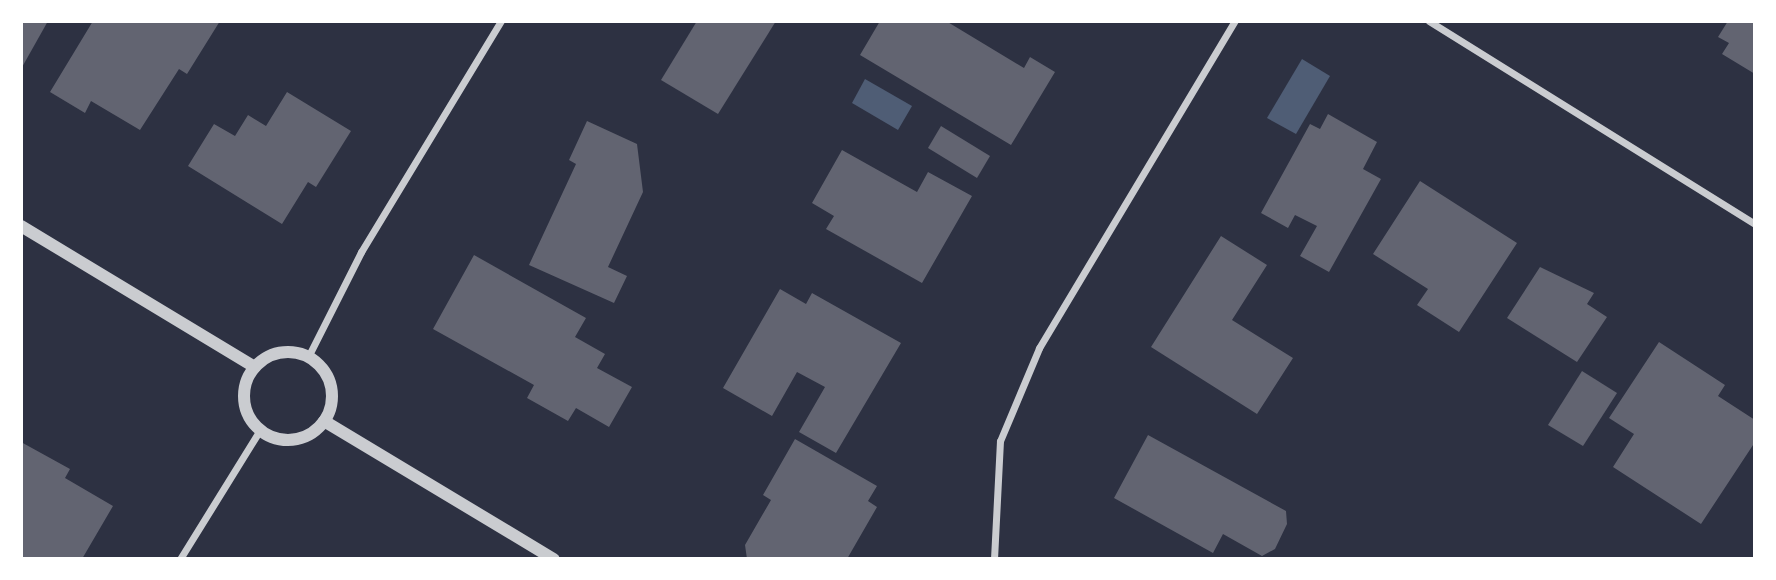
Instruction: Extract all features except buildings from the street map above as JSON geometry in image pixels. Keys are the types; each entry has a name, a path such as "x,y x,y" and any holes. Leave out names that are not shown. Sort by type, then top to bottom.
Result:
{"street":[{"path":"308,357 361,252 501,21"},
{"path":"994,559 1000,441 1040,348 1235,21"},
{"path":"1429,21 1755,224"},
{"path":"21,226 255,367"},
{"path":"279,354 308,357 320,366 331,393 324,421 301,438 272,438 260,430 245,407 247,379 255,367 279,354"},
{"path":"324,421 554,559"},
{"path":"180,559 260,430"}],"water":[{"path":"1302,59 1330,76 1296,134 1267,118"},
{"path":"865,79 912,106 898,130 852,103"}]}
